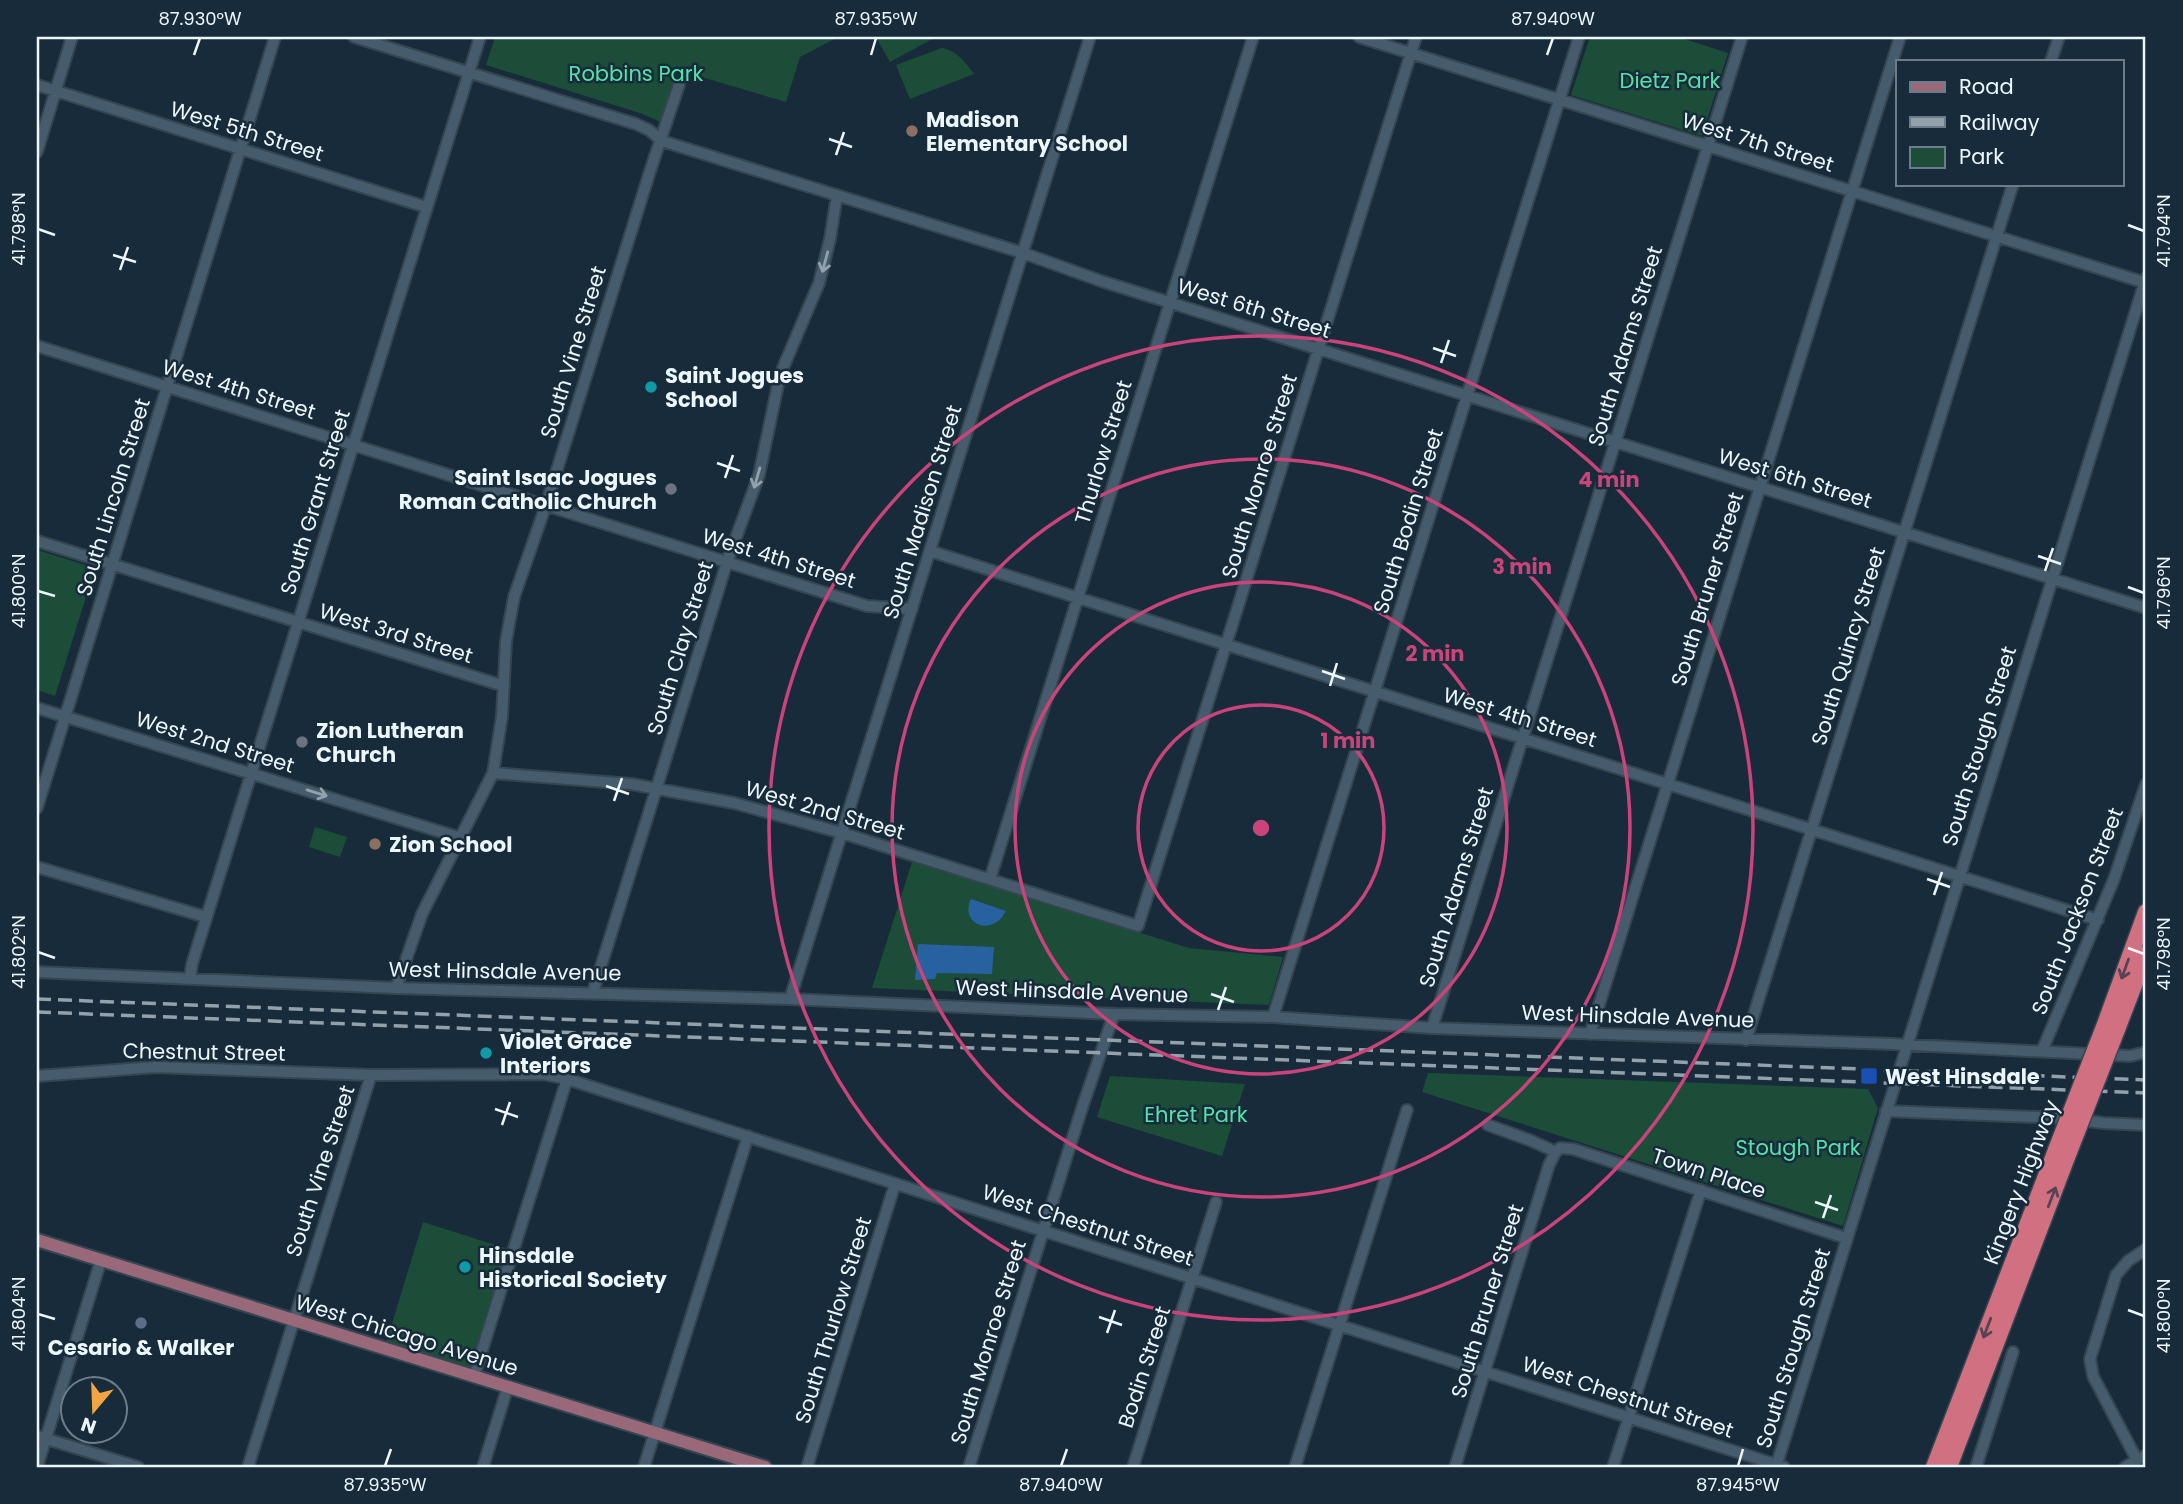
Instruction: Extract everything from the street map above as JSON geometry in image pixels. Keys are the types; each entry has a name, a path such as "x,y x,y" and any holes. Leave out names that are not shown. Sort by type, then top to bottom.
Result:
{"highway":[{"name":"Kingery Highway","path":"2111,1027 2146,912"},
{"name":"Kingery Highway","path":"1934,1467 2111,1027 2146,954"},
{"name":"Kingery Highway","path":"1950,1467 2062,1151"}],"main road":[{"name":"West Chicago Avenue","path":"37,1240 765,1467"}],"street":[{"path":"37,152 72,37"},
{"name":"South Lincoln Street","path":"37,808 275,37"},
{"name":"West 6th Street","path":"354,37 636,124 662,141 2146,608"},
{"name":"South Grant Street","path":"190,979 206,917 480,37"},
{"name":"South Madison Street","path":"790,999 1090,37"},
{"name":"Thurlow Street","path":"990,880 1253,37"},
{"name":"West 7th Street","path":"1359,37 2146,281"},
{"name":"South Monroe Street","path":"1138,926 1416,37"},
{"name":"South Bodin Street","path":"1273,1017 1579,37"},
{"name":"South Adams Street","path":"1432,1028 1742,37"},
{"name":"South Bruner Street","path":"1591,1034 1900,37"},
{"path":"2051,60 2059,37"},
{"name":"West 5th Street","path":"37,85 426,207"},
{"name":"South Vine Street","path":"396,988 422,914 493,773 501,728 506,641 514,597 679,85"},
{"name":"South Quincy Street","path":"1746,1040 2012,186"},
{"name":"South Clay Street","path":"593,992 727,562 759,475 780,376 819,283 827,256 837,195"},
{"name":"South Stough Street","path":"1779,1466 1846,1238 2146,281"},
{"name":"West 4th Street","path":"37,346 867,606 912,609"},
{"name":"West 3rd Street","path":"37,541 504,687"},
{"name":"West 4th Street","path":"930,551 2098,920"},
{"name":"West 2nd Street","path":"37,708 461,838"},
{"name":"West 2nd Street","path":"493,773 656,788 734,803 842,833 1138,926"},
{"name":"South Jackson Street","path":"2042,1051 2115,879 2146,784"},
{"path":"37,867 206,917"},
{"name":"West Hinsdale Avenue","path":"37,972 396,988 593,992 1114,1014 1273,1017 1432,1028 2130,1056 2146,1052"},
{"name":"South Monroe Street","path":"969,1467 1114,1014"},
{"name":"Chestnut Street","path":"37,1076 156,1067 371,1075"},
{"name":"West Chestnut Street","path":"371,1075 543,1074 567,1079 1779,1466"},
{"name":"South Vine Street","path":"248,1467 371,1075"},
{"path":"474,1376 567,1079"},
{"path":"1295,1467 1407,1110"},
{"path":"1886,1111 2062,1118 2146,1125"},
{"name":"Town Place","path":"1488,1125 1558,1150 1573,1149 1846,1238"},
{"path":"644,1467 748,1136"},
{"name":"South Bruner Street","path":"1455,1467 1532,1219 1558,1150"},
{"name":"South Thurlow Street","path":"807,1467 895,1184"},
{"path":"1613,1467 1700,1190"},
{"name":"Bodin Street","path":"1133,1467 1216,1202"},
{"path":"2125,1467 2142,1457 2093,1376 2090,1359 2116,1275 2128,1261 2146,1249"},
{"path":"37,1467 41,1437 101,1260"},
{"path":"1976,1467 2013,1352"},
{"path":"483,1467 508,1386"},
{"path":"41,1437 138,1467"}],"green space":[{"name":"Robbins Park","path":"495,37 838,37 800,57 786,102 678,70 661,122 486,65"},
{"path":"876,37 936,37 890,62"},
{"name":"Dietz Park","path":"1590,37 1678,37 1728,53 1702,136 1571,95"},
{"path":"942,48 957,54 974,74 910,99 896,65"},
{"path":"37,550 95,568 55,696 37,690"},
{"path":"315,827 347,837 340,857 309,847"},
{"path":"912,862 1189,948 1283,957 1269,1005 872,988"},
{"name":"Stough Park","path":"1428,1073 1868,1089 1878,1108 1843,1226 1422,1092"},
{"name":"Ehret Park","path":"1110,1076 1245,1084 1222,1156 1097,1117"},
{"path":"423,1222 508,1249 470,1369 386,1343"}],"water":[{"path":"971,899 1006,911 993,924 979,924 969,915"},
{"path":"918,944 994,947 992,974 937,973 935,979 915,980"}],"railway":[{"path":"37,999 2146,1080"},
{"path":"37,1012 2146,1093"}],"place":[{"name":"Madison Elementary School","path":"912,131"},
{"name":"Saint Jogues School","path":"651,387"},
{"name":"Saint Isaac Jogues Roman Catholic Church","path":"671,489"},
{"name":"Zion Lutheran Church","path":"302,742"},
{"name":"Zion School","path":"375,844"},
{"name":"Violet Grace Interiors","path":"486,1053"},
{"name":"West Hinsdale","path":"1869,1076"},
{"name":"Hinsdale Historical Society","path":"465,1267"},
{"name":"Cesario & Walker","path":"141,1323"}]}
